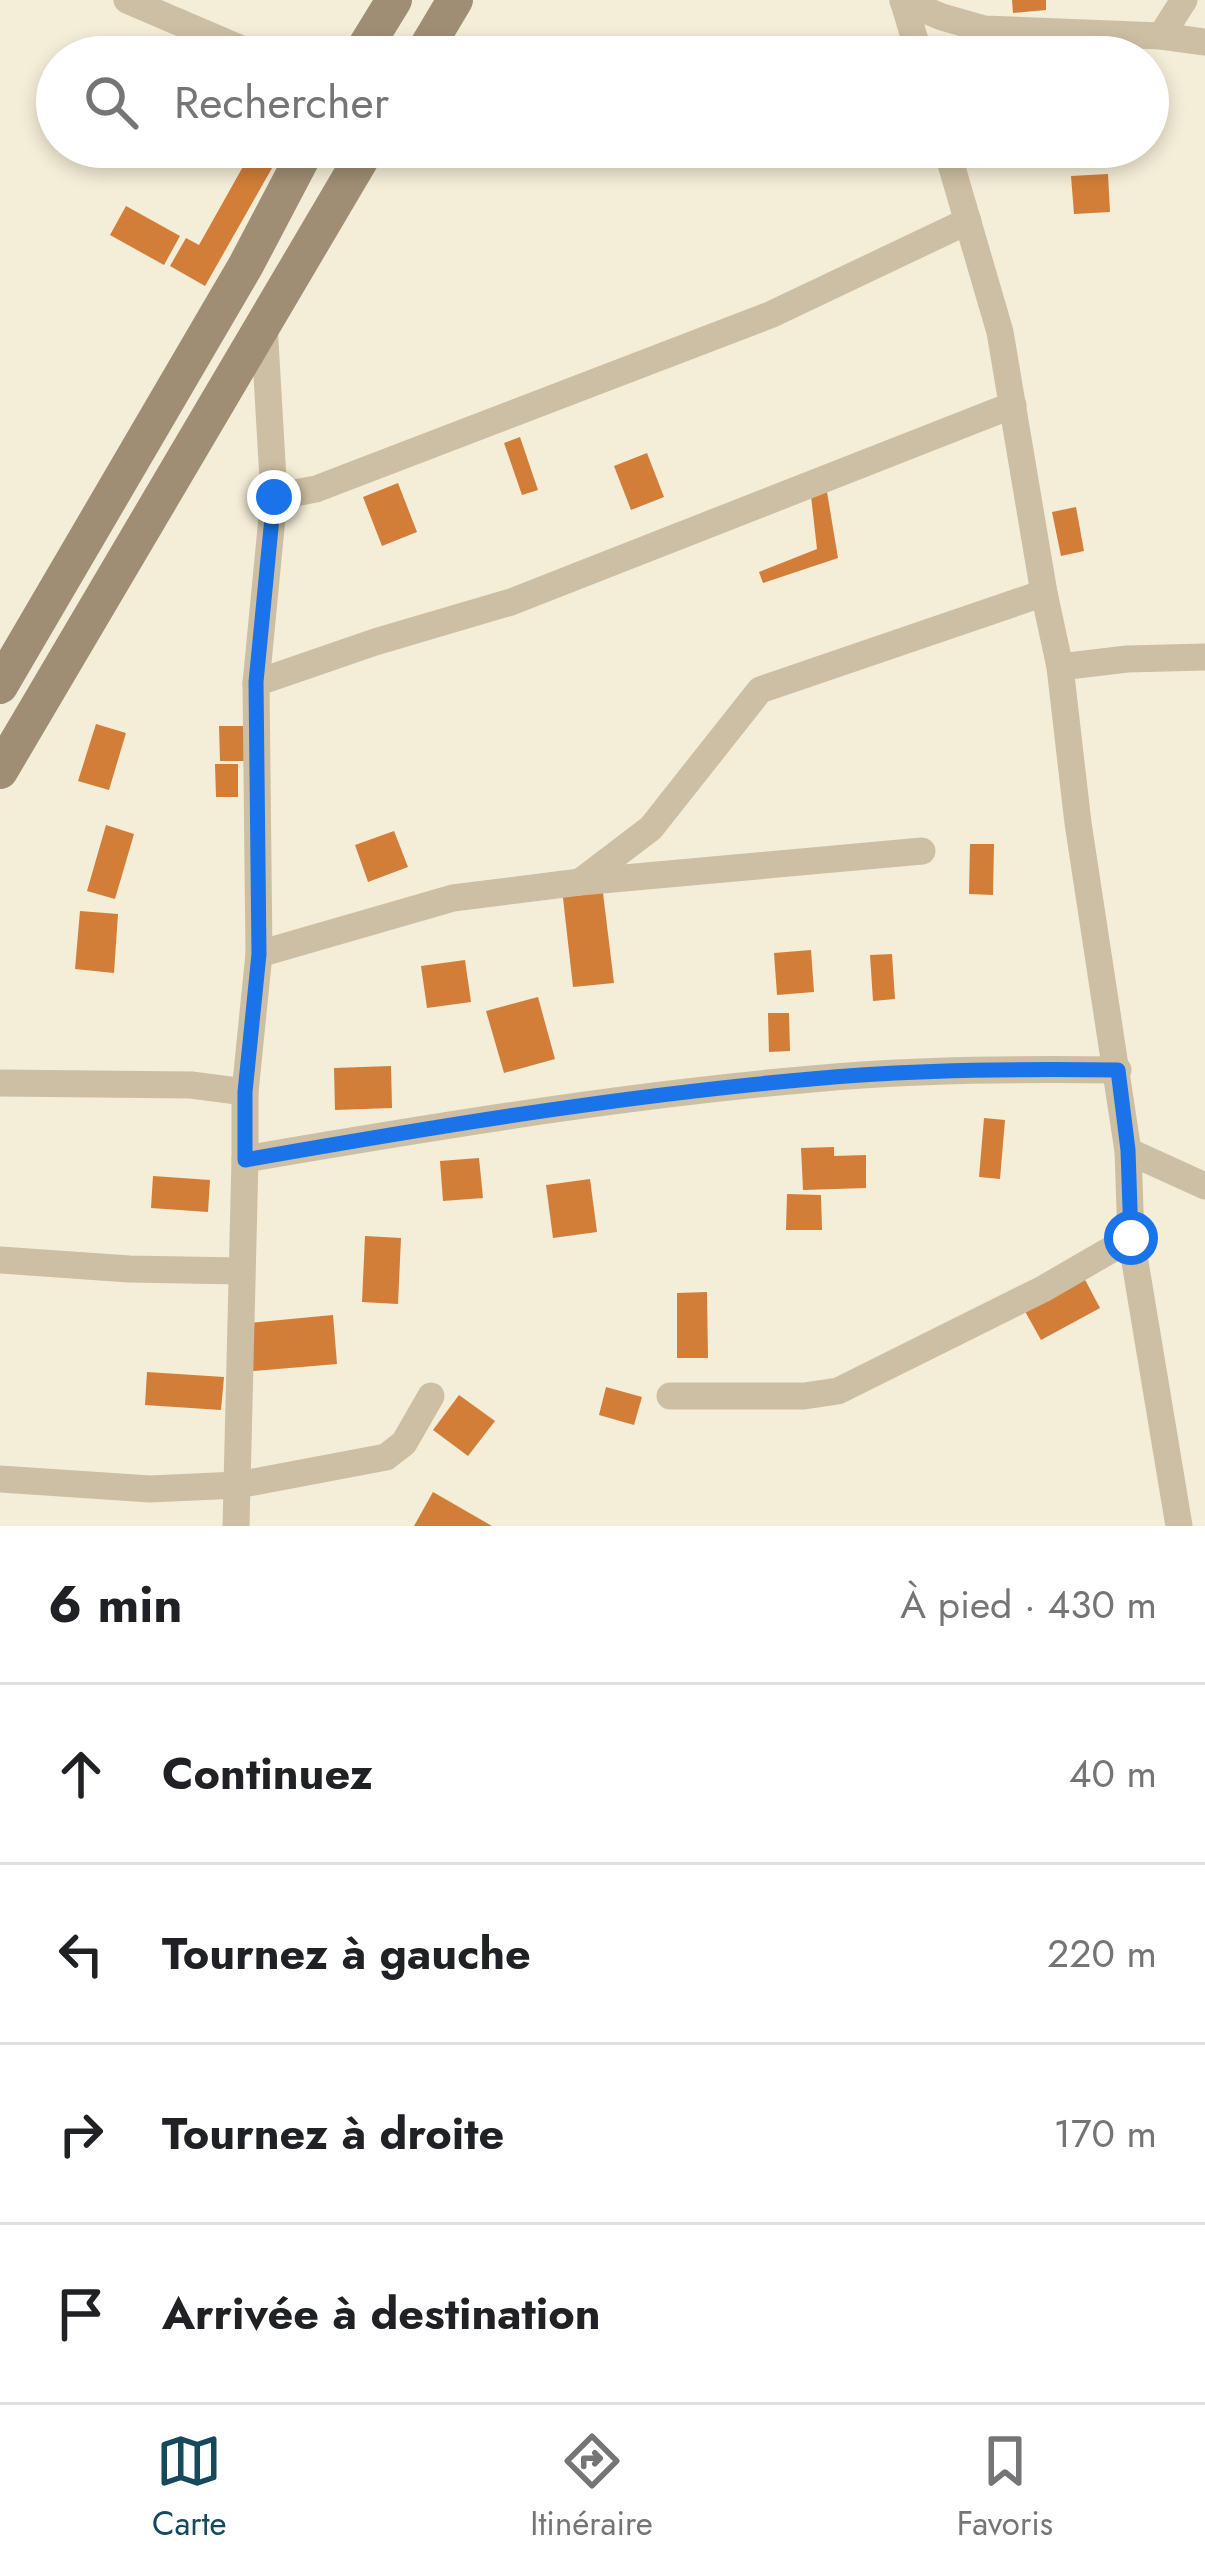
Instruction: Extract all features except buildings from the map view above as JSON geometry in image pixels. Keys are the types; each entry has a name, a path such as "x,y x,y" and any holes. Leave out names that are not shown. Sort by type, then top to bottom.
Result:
{"street":[{"path":"127,0 211,36"},
{"path":"372,36 394,0"},
{"path":"434,36 455,0"},
{"path":"903,1 984,28 1161,36 1184,0"},
{"path":"903,1 914,36"},
{"path":"1169,37 1205,42"},
{"path":"0,686 13,639 246,266 297,168"},
{"path":"0,771 356,168"},
{"path":"952,168 1000,332 1060,667 1078,823 1128,1150 1131,1238 1179,1526"},
{"path":"274,497 316,489 770,315 968,221"},
{"path":"236,1526 245,1092 259,954 256,682 274,497 264,324"},
{"path":"256,682 511,602 1013,405"},
{"path":"580,882 651,828 760,691 1044,593"},
{"path":"1060,667 1126,658 1205,657"},
{"path":"259,954 453,898 922,851"},
{"path":"245,1160 476,1119 839,1078 1015,1069 1118,1070"},
{"path":"0,1084 191,1085 245,1092"},
{"path":"1128,1150 1205,1186"},
{"path":"670,1396 804,1396 838,1391 1131,1238"},
{"path":"0,1260 241,1271"},
{"path":"0,1479 150,1489 238,1485 386,1457 404,1443 431,1396"}],"route":[{"path":"274,497 256,682 259,954 245,1092 245,1160 476,1119 685,1094 861,1076 1118,1070 1128,1150 1131,1238"}]}
